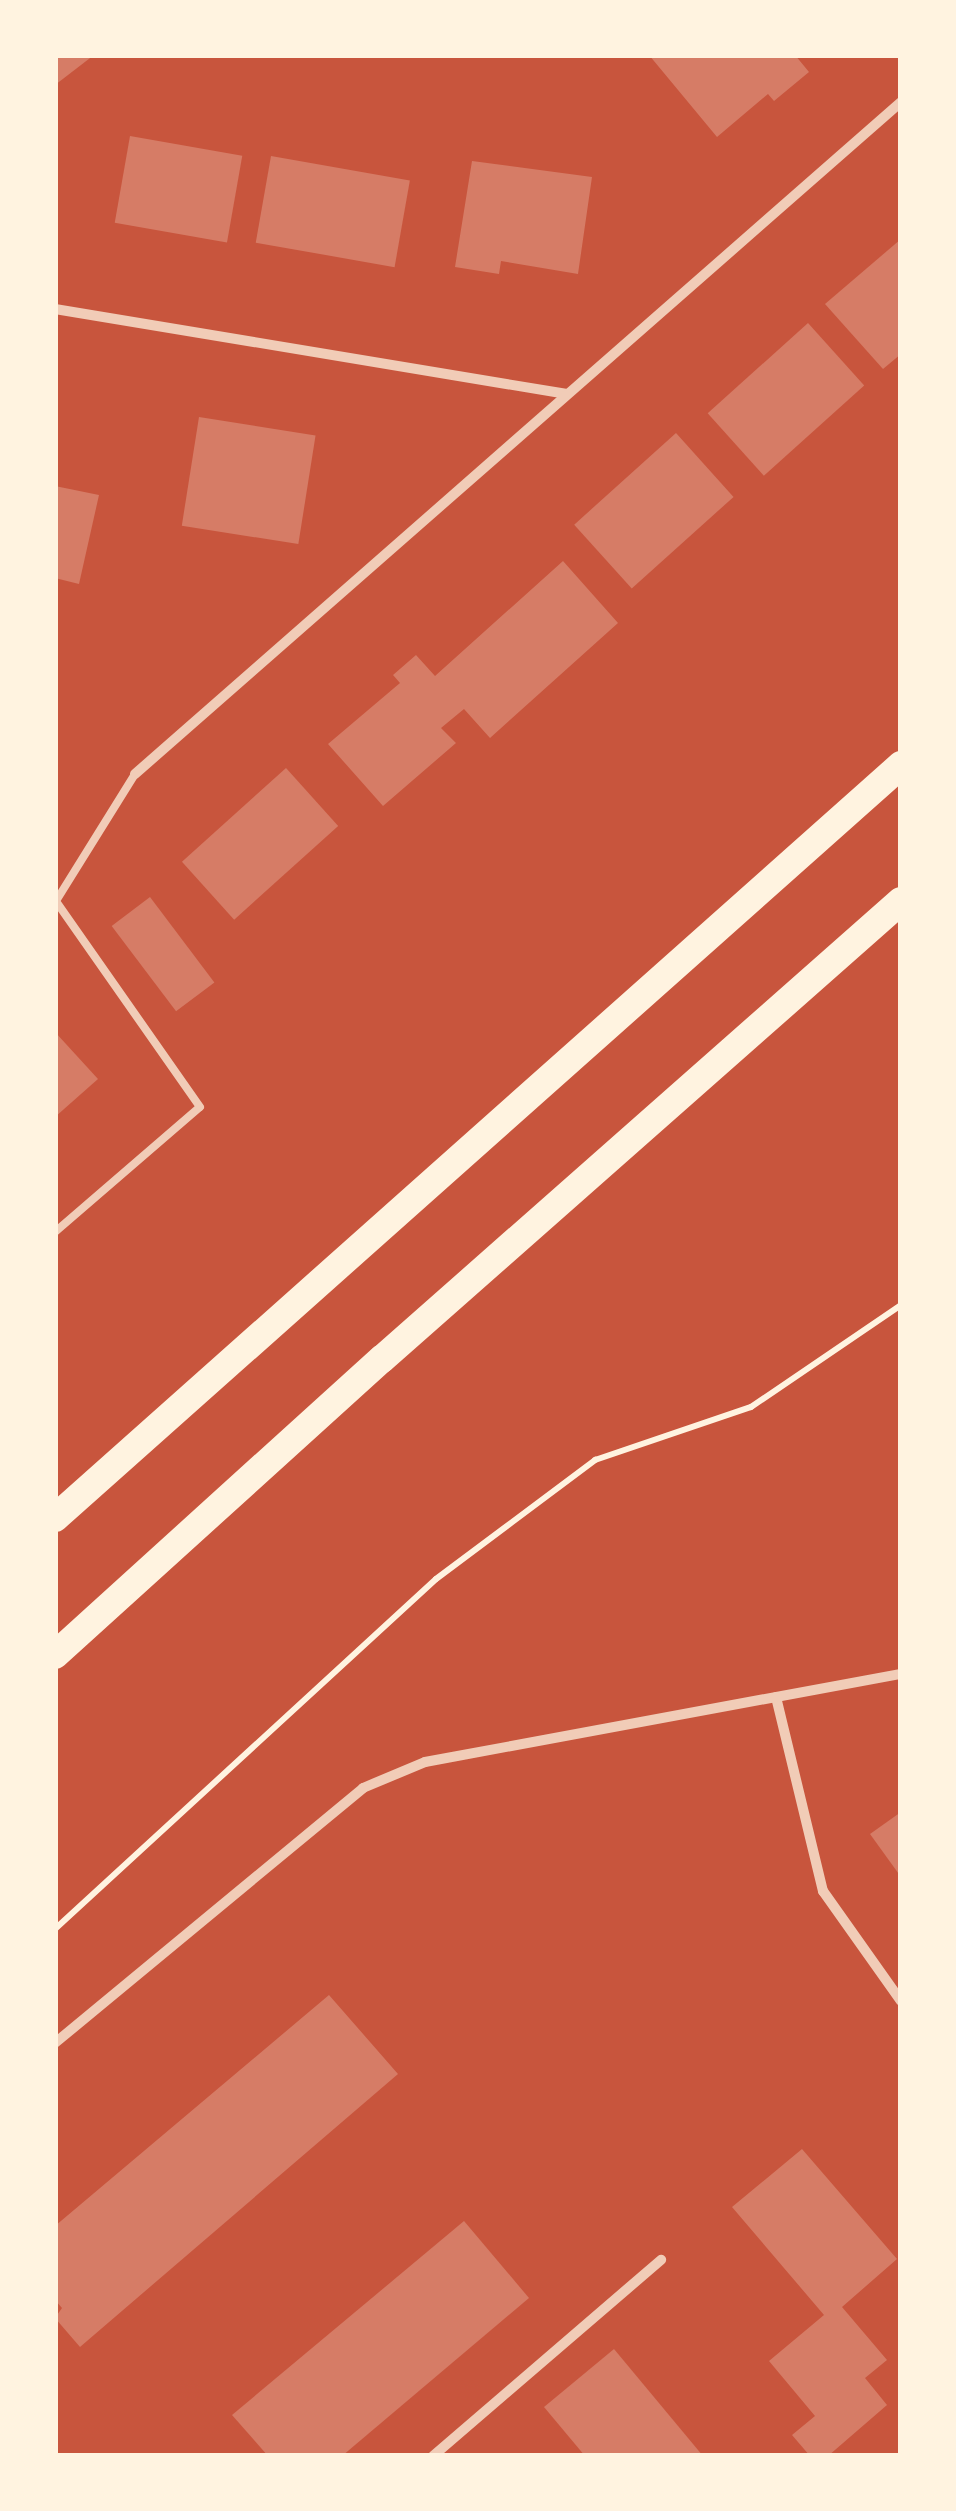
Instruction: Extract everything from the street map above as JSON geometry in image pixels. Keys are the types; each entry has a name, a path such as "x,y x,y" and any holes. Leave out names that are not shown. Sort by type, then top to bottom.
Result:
{"highway":[{"path":"55,1518 901,765"},
{"path":"55,1655 382,1359 901,901"}],"street":[{"path":"134,774 901,102"},
{"path":"55,309 567,394"},
{"path":"55,2043 363,1788 424,1762 901,1674"},
{"path":"776,1696 823,1891 901,2001"},
{"path":"433,2456 660,2260"}],"lane":[{"path":"55,1232 200,1107 56,901 134,774"}],"path":[{"path":"55,1929 436,1579 595,1460 751,1407 901,1305"}],"building":[{"path":"55,55 94,55 55,85"},
{"path":"649,55 795,55 809,72 774,101 768,94 717,137"},
{"path":"130,136 242,156 227,242 115,223"},
{"path":"271,156 410,180 395,267 256,243"},
{"path":"472,161 592,177 578,274 501,261 499,274 455,267"},
{"path":"901,239 901,354 883,369 825,304"},
{"path":"808,323 864,385 764,476 708,413"},
{"path":"199,417 316,435 298,544 182,526"},
{"path":"676,433 734,497 632,589 574,525"},
{"path":"55,486 99,495 79,584 55,578"},
{"path":"563,561 618,623 490,738 464,709 441,728 456,743 383,806 328,744 400,683 393,675 416,655 435,676"},
{"path":"286,768 338,826 234,920 182,862"},
{"path":"150,897 214,982 176,1011 112,926"},
{"path":"55,1032 98,1079 55,1117"},
{"path":"901,1812 901,1877 870,1834"},
{"path":"329,1995 398,2074 80,2347 55,2318 62,2308 55,2300 55,2226"},
{"path":"802,2149 897,2259 842,2307 887,2360 865,2378 887,2405 828,2456 810,2456 792,2435 815,2416 769,2361 824,2315 732,2207"},
{"path":"464,2221 529,2298 342,2456 268,2456 232,2415"},
{"path":"614,2349 703,2456 585,2456 544,2407"}]}
